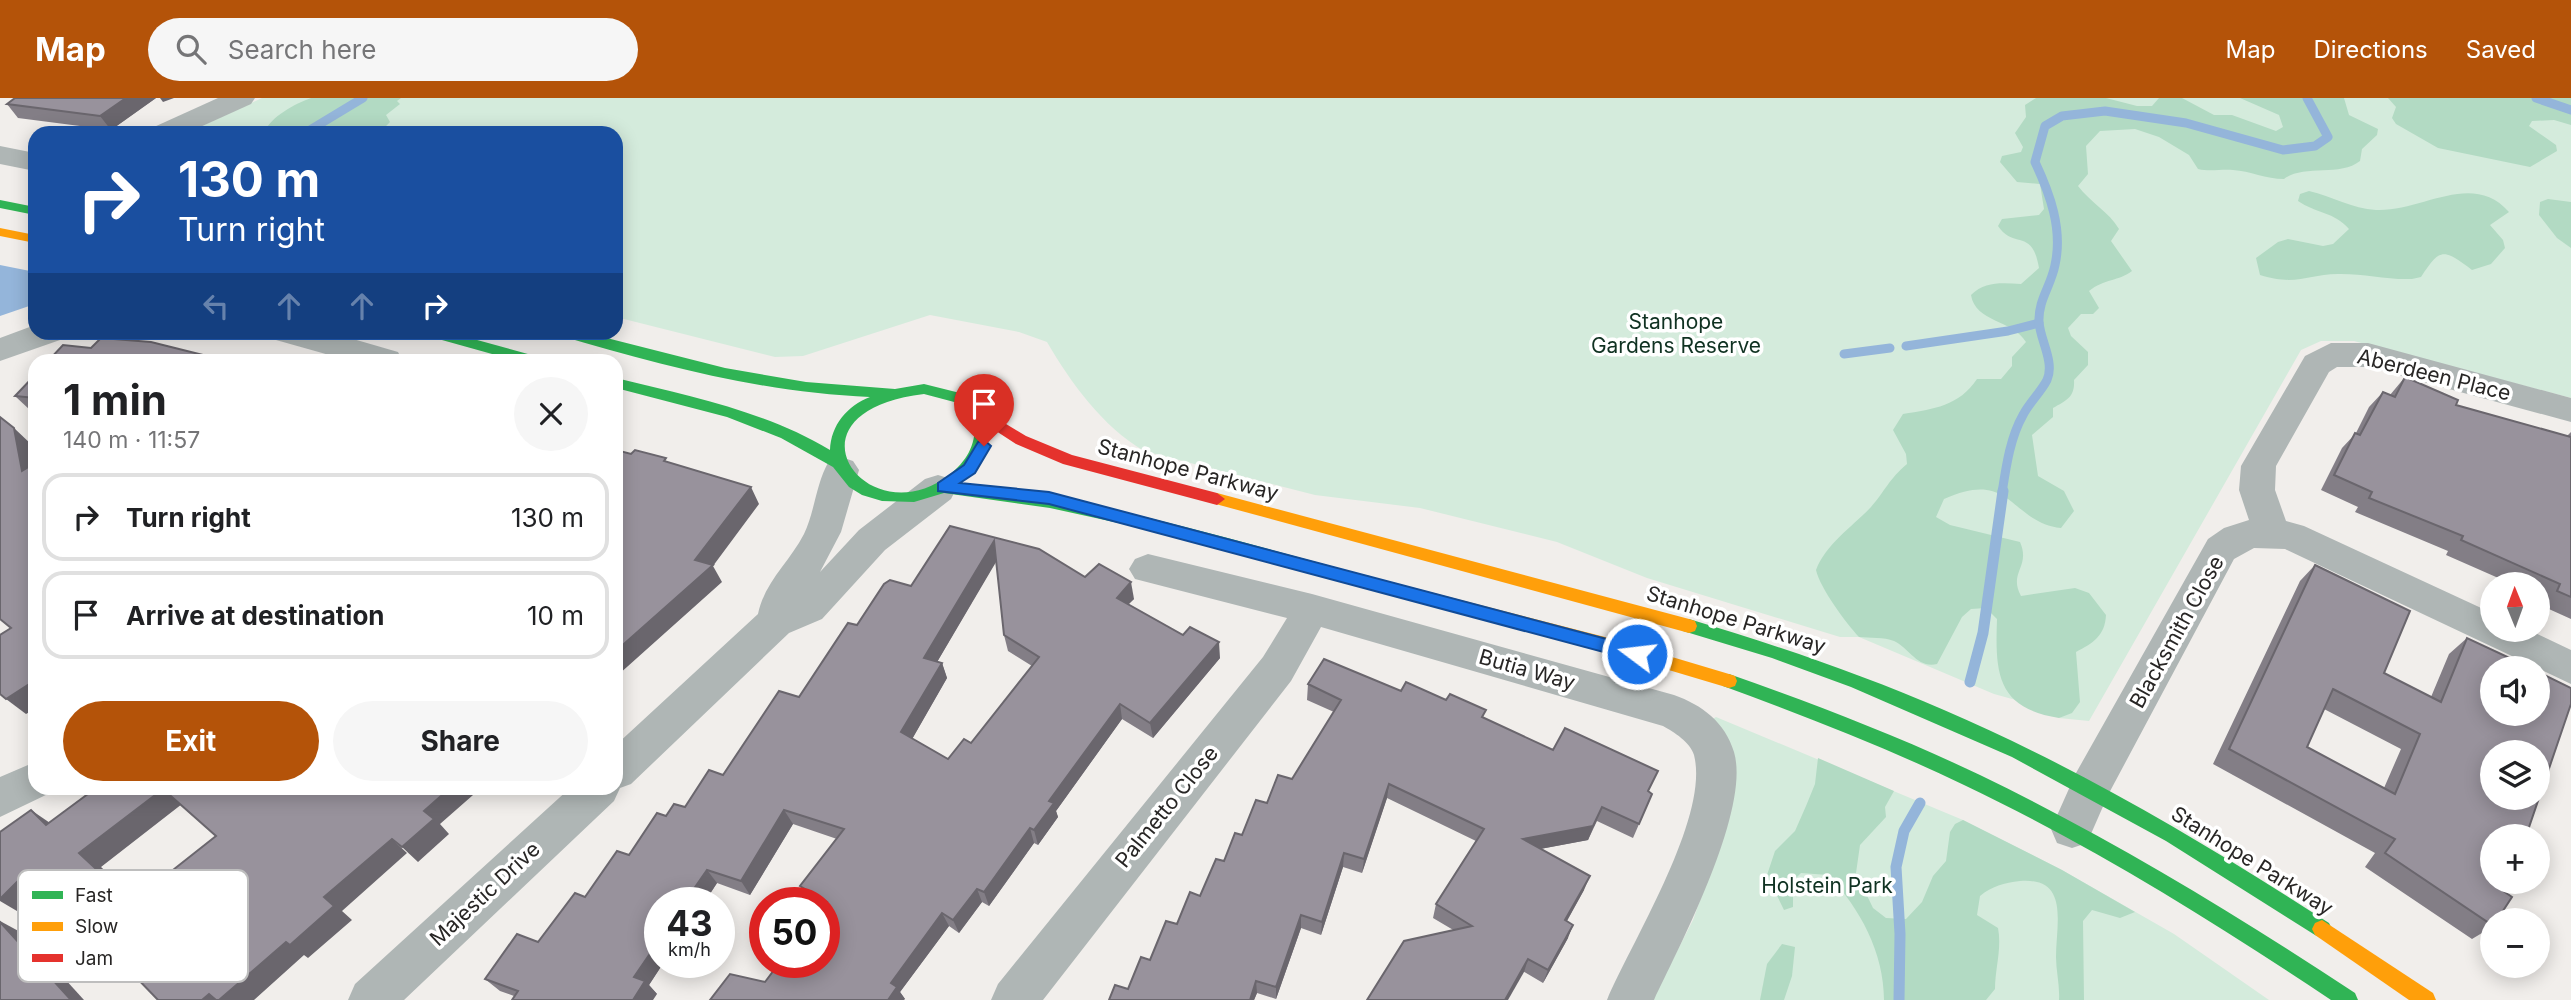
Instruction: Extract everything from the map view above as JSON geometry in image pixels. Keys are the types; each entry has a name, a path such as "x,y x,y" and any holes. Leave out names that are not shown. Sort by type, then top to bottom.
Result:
{"main road":[{"path":"0,204 28,210"},
{"path":"0,232 28,238"},
{"path":"458,340 508,354"},
{"path":"594,340 771,385 825,392 895,392 924,388 944,391 961,398 978,412 986,434 978,458 957,479 920,495 881,495 864,490 819,447 766,423 623,385"},
{"path":"840,467 837,449 840,435 849,421 877,399 895,392"},
{"name":"Stanhope Parkway","path":"978,412 1021,440 1068,460 1725,635 1862,682 1994,739 2091,786 2345,943 2426,1000"},
{"path":"941,488 1049,498 1664,661 1767,694 1915,753 2072,829 2195,900 2347,1000"}],"street":[{"path":"179,126 240,98"},
{"path":"0,155 28,161"},
{"path":"0,350 28,340"},
{"path":"315,340 365,354"},
{"name":"Aberdeen Place","path":"2272,533 2257,490 2259,466 2317,364 2331,355 2368,355 2571,411"},
{"path":"775,621 781,595 809,558 823,532 840,467"},
{"path":"623,765 775,621 809,608 872,540 941,488"},
{"name":"Blacksmith Close","path":"2072,829 2091,786 2221,550 2231,541 2245,535 2272,533 2313,544 2480,624"},
{"name":"Butia Way","path":"1148,569 1312,609 1674,712 1693,723 1706,736 1715,755 1718,774 1707,820 1687,881 1630,1000"},
{"name":"Palmetto Close","path":"1014,1000 1277,669 1312,609"},
{"name":"Blacksmith Close","path":"2517,642 2571,668"},
{"path":"0,798 28,784"},
{"name":"Majestic Drive","path":"371,1000 591,795"}],"green space":[{"name":"Stanhope Gardens Reserve","path":"262,98 2571,98 2571,398 2354,341 2321,341 2301,350 2089,721 2059,718 2066,714 1994,694 1859,637 1840,637 1647,578 1557,542 1420,508 1315,495 1144,451 1101,416 1066,373 1047,342 1019,332 930,315 803,356 775,357 623,319 623,126 202,126"},
{"path":"311,98 401,98 397,101 400,104 386,115 390,122 386,126 268,126 291,107"},
{"path":"2036,98 2106,98 2137,106 2152,106 2159,98 2182,98 2214,115 2232,115 2276,131 2283,127 2279,115 2240,98 2344,98 2349,115 2378,129 2377,135 2362,149 2360,161 2352,166 2301,172 2284,179 2239,171 2198,169 2189,155 2159,137 2135,129 2100,131 2086,146 2088,174 2078,186 2119,229 2111,241 2132,271 2089,291 2099,308 2093,314 2081,314 2068,328 2071,336 2088,352 2088,365 2074,380 2069,397 2053,408 2053,417 2032,435 2038,476 2064,491 2074,511 2061,528 2044,524 1997,493 1984,490 1966,491 1944,499 1936,517 1950,525 2020,542 2023,558 2017,581 2021,596 2075,588 2089,593 2106,615 2101,634 2076,652 2080,702 2072,713 2059,718 2023,706 2012,697 2004,685 1997,656 1997,619 1986,608 1971,609 1962,617 1937,664 1924,664 1894,641 1859,637 1828,595 1816,570 1826,552 1871,507 1907,464 1906,454 1893,430 1903,414 1954,401 1977,379 2001,379 2012,366 2012,357 2026,342 2012,329 1979,311 1971,295 1988,285 2021,284 2039,268 2032,248 2027,243 2010,237 1998,226 2002,219 2039,215 2044,209 2040,184 2017,182 2000,162 2002,156 2021,152 2023,147 2015,133 2026,117 2025,105"},
{"path":"2388,98 2571,98 2571,125 2554,120 2532,121 2529,126 2556,145 2557,151 2530,167 2438,148 2396,124 2392,118 2396,107"},
{"path":"2309,191 2376,210 2393,209 2463,193 2479,194 2495,200 2509,212 2490,225 2503,240 2505,248 2491,264 2472,270 2443,254 2433,261 2421,277 2412,279 2330,274 2284,280 2260,275 2256,258 2278,242 2288,239 2323,246 2333,244 2349,229 2338,219 2298,201 2300,194"},
{"path":"2548,199 2571,202 2571,248 2557,238 2539,215 2540,202"},
{"name":"Holstein Park","path":"1716,717 1963,820 2062,870 2174,934 2269,1000 1652,1000 1693,920 1721,842 1711,720"},
{"path":"1818,758 1894,791 1885,807 1886,817 1860,845 1856,873 1873,908 1886,918 1906,919 1922,902 1933,876 1946,861 1950,832 1955,824 1963,820 2062,870 2135,912 2120,918 2092,910 2083,921 2084,1000 2059,1000 2057,905 2047,887 2036,882 2003,884 1980,896 1977,915 1998,928 1999,936 1995,989 1986,1000 1884,1000 1880,965 1868,932 1850,902 1828,875 1801,873 1793,881 1793,907 1784,910 1767,875 1775,851 1795,831 1806,806 1815,784"},
{"path":"1782,944 1795,947 1792,976 1784,1000 1760,1000 1767,964"}],"water":[{"path":"0,265 28,271 28,306 0,316"}],"building":[{"path":"15,98 126,98 100,116 7,104"},
{"path":"99,340 126,340 151,342 199,354 55,354 63,345 91,348"},
{"path":"2405,377 2458,400 2456,405 2571,437 2571,597 2557,591 2560,584 2550,580 2550,572 2533,572 2461,540 2463,536 2369,498 2372,492 2334,475 2355,433 2360,435 2383,392 2395,397"},
{"path":"28,382 28,397 15,396"},
{"path":"0,417 14,428 22,471 28,467 28,685 6,699 0,694 0,635 11,628 0,619"},
{"path":"635,450 666,458 664,461 751,487 695,560 713,565 623,645 623,452 631,454"},
{"path":"950,526 1039,549 1085,577 1099,564 1131,582 1117,598 1183,635 1190,627 1219,642 1150,723 1120,704 1049,801 1054,803 1034,830 1030,828 984,892 977,889 953,920 942,913 891,983 897,987 888,1000 710,1000 727,978 735,978 735,975 765,982 768,978 840,978 840,887 800,886 844,829 784,810 741,881 707,870 695,887 644,887 644,962 634,977 645,981 633,1000 512,1000 518,991 485,979 517,934 538,942 575,893 585,897 617,851 629,855 657,813 666,816 674,804 685,807 709,770 723,775 779,691 799,697 848,623 857,625 884,584 890,580 911,586","holes":["994,541 1004,635 1039,657 971,743 964,739 948,759 901,732 942,663 924,658"]},
{"path":"2315,565 2410,611 2384,673 2441,702 2467,638 2505,656 2480,656 2480,726 2550,726 2550,678 2571,688 2571,704 2550,766 2550,740 2480,740 2480,810 2535,810 2530,824 2480,824 2480,894 2508,894 2512,897 2505,908 2480,908 2480,917 2385,853 2395,839 2229,749","holes":["2333,689 2420,734 2395,794 2307,747"]},
{"path":"1324,659 1401,691 1406,682 1446,700 1450,694 1486,710 1482,717 1553,750 1565,728 1658,771 1648,791 1652,794 1639,824 1602,807 1593,826 1523,839 1590,876 1565,920 1573,925 1548,970 1528,959 1505,1000 1367,1000 1404,941 1472,926 1436,904 1484,829 1389,784 1364,859 1344,853 1322,922 1301,915 1276,987 1256,981 1250,1000 1109,1000 1115,985 1128,989 1141,957 1150,960 1166,921 1177,924 1190,892 1200,896 1216,859 1224,861 1235,833 1242,835 1256,800 1267,803 1278,775 1292,779 1341,700 1308,684"},
{"path":"87,795 155,795 79,853 97,870 18,870 18,881 0,899 0,832 31,810 46,825"},
{"path":"170,795 442,795 424,811 434,819 402,847 392,839 324,897 334,906 290,945 286,942 248,975 248,870 173,870 216,836"},
{"path":"0,922 18,942 18,982 55,982 71,1000 0,1000"},
{"path":"141,982 240,982 219,1000 209,994 202,1000 158,1000"}],"waterway":[{"path":"317,126 363,98"},
{"path":"2002,493 2015,433 2049,373 2039,314 2055,265 2057,238 2054,212 2035,162 2045,126 2062,116 2105,111 2186,123 2283,150 2315,146 2328,137 2307,98"},
{"path":"2536,98 2571,110"},
{"path":"1906,346 2008,331 2039,323"},
{"path":"1844,354 1890,348"},
{"path":"1970,682 1983,633 2003,491"},
{"path":"1899,1000 1900,934 1896,867 1904,831 1920,803"}],"traffic: fast":[{"path":"0,204 28,210"},
{"path":"458,340 508,354"},
{"path":"593,340 684,364 765,381 848,391 890,392"},
{"path":"623,385 703,405 759,423 813,447 839,463"},
{"path":"924,389 963,399 982,418 981,444 975,458 956,478 944,486 914,496 882,495 867,491 854,483 842,469 838,453 838,441 849,417 871,402 884,397 924,389"},
{"path":"943,487 997,493 1103,513 1364,581"},
{"path":"1689,626 1857,681 2018,752 2173,835 2322,929"},
{"path":"1729,681 1893,744 2050,819 2201,905 2348,1000"}],"traffic: slow":[{"path":"0,232 28,238"},
{"path":"1217,499 1689,626"},
{"path":"1364,581 1605,644 1729,681"},
{"path":"2322,929 2426,1000"}],"traffic: jam":[{"path":"978,412 1021,440 1068,460 1217,499"}],"route":[{"path":"984,446 969,469 943,487 1049,498 1637,654"}]}
